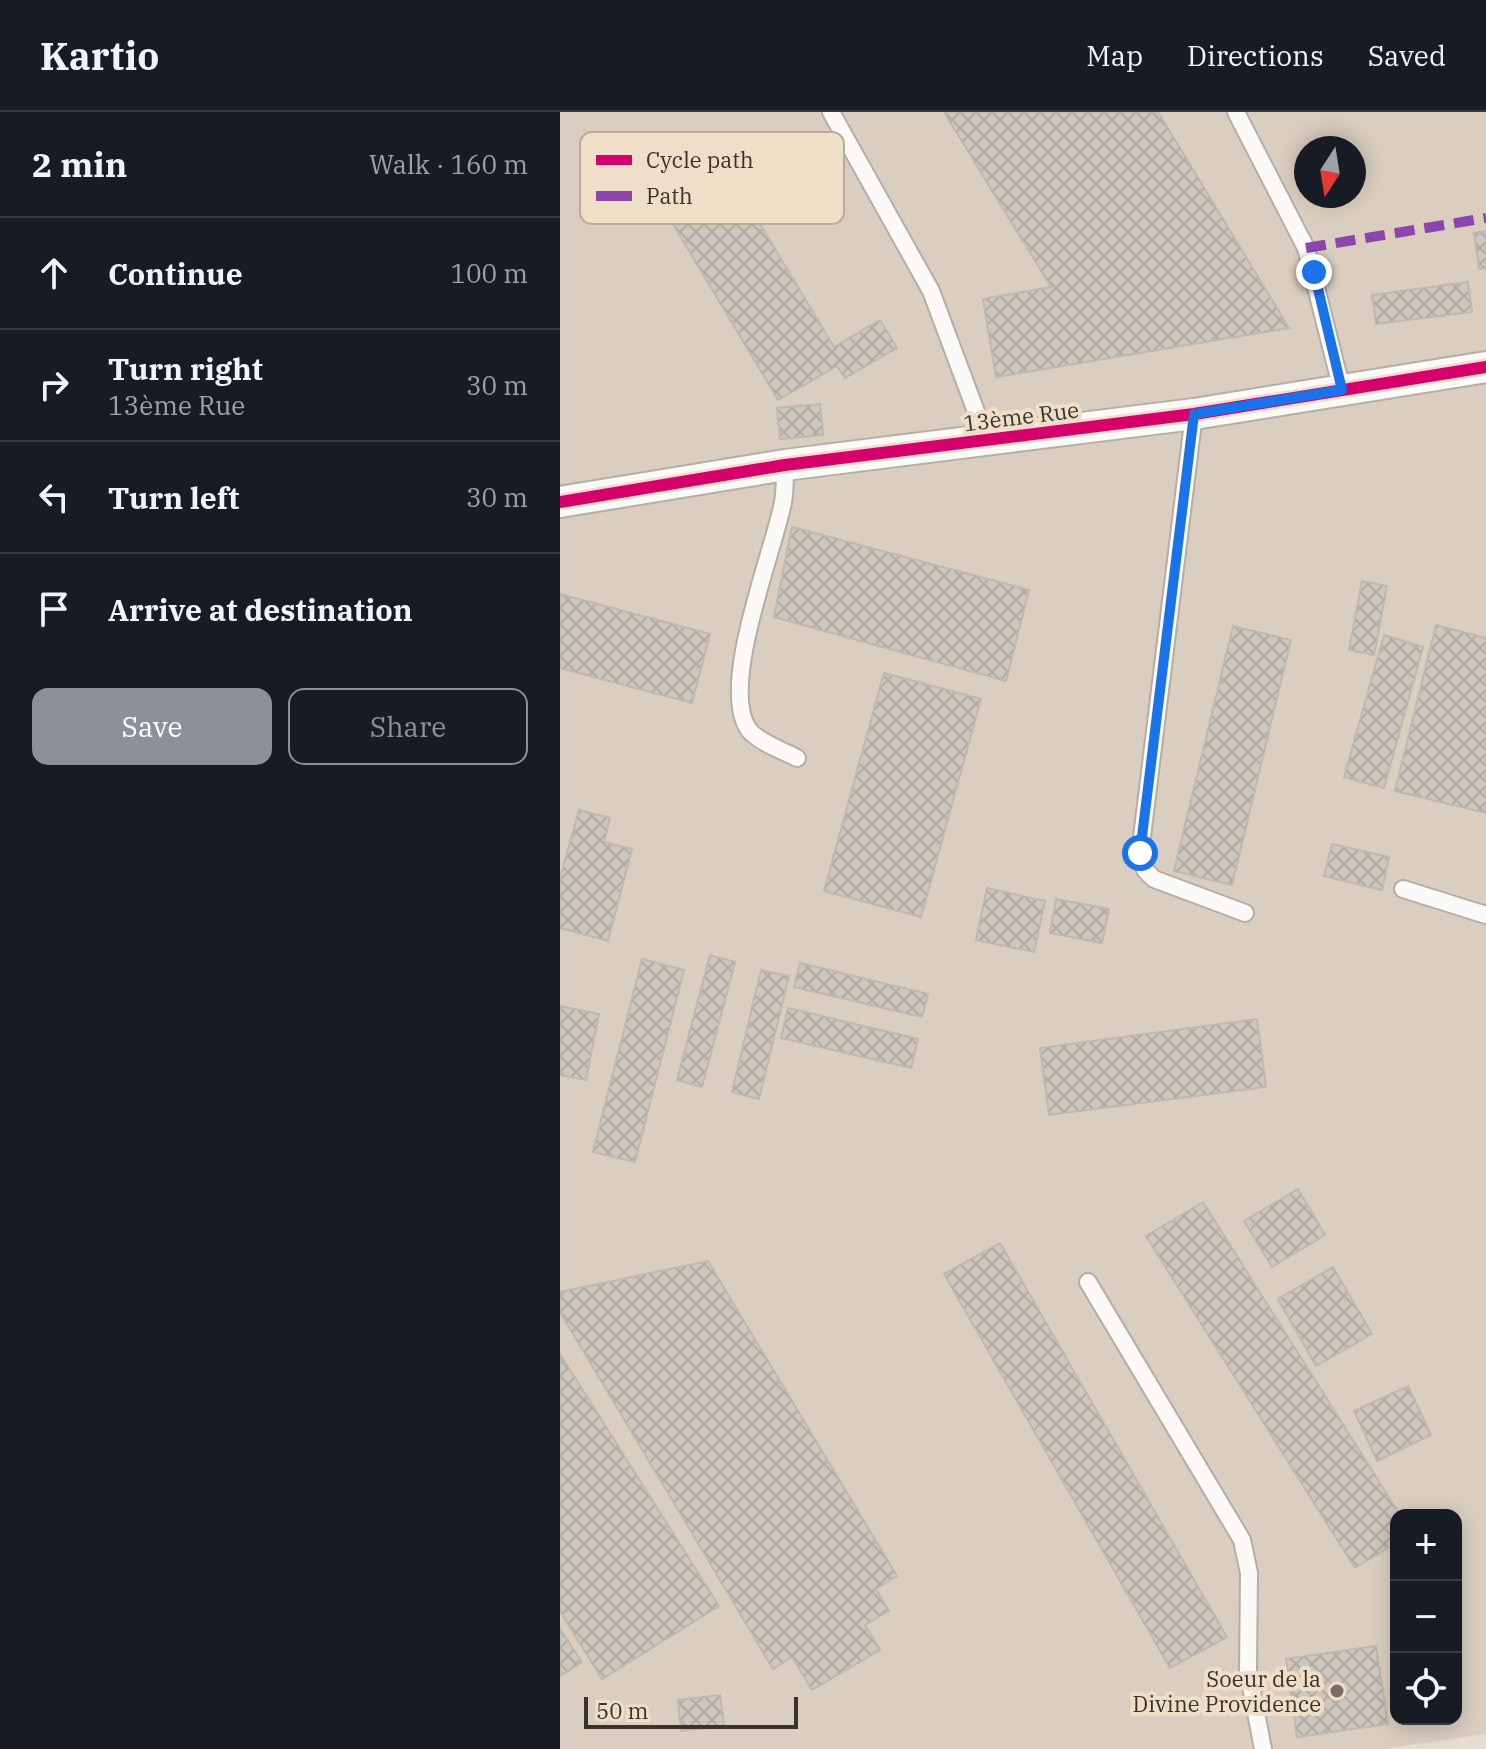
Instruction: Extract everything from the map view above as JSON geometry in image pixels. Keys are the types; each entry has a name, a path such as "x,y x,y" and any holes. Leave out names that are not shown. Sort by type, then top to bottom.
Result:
{"street":[{"name":"13ème Rue","path":"560,502 785,465 1194,414 1486,367"}],"lane":[{"path":"831,112 842,132"},
{"path":"1236,112 1306,248 1342,390"},
{"path":"844,135 931,291 987,441"},
{"path":"1194,414 1140,853 1145,870 1154,879 1245,913"},
{"path":"785,465 783,503 751,617 741,684 742,711 750,731 797,758"},
{"path":"1403,889 1486,915"},
{"path":"1088,1282 1242,1540 1249,1573 1248,1671 1263,1749"}],"shaded area":[{"path":"560,112 1486,112 1486,1734 1384,1749 560,1749"}],"building":[{"path":"944,112 1158,112 1289,328 996,377 983,299 1051,287"},
{"path":"673,224 760,224 834,347 880,320 897,348 845,378 837,366 778,400"},
{"path":"1486,231 1486,268 1479,269 1474,233"},
{"path":"1468,282 1472,312 1376,324 1372,295"},
{"path":"820,404 823,435 780,439 777,408"},
{"path":"792,527 1029,590 1006,681 774,617"},
{"path":"1362,581 1387,586 1374,655 1349,650"},
{"path":"560,594 710,634 692,703 560,668"},
{"path":"1436,625 1486,638 1486,813 1395,791"},
{"path":"1233,626 1291,640 1232,885 1174,871"},
{"path":"1384,635 1423,647 1384,788 1344,777"},
{"path":"884,673 981,699 921,917 824,891"},
{"path":"579,810 610,818 604,842 632,849 608,941 560,928 560,878"},
{"path":"1332,844 1389,857 1382,890 1324,876"},
{"path":"987,888 1045,901 1034,952 976,940"},
{"path":"1056,899 1109,909 1102,943 1050,933"},
{"path":"710,955 735,962 702,1087 677,1080"},
{"path":"642,959 684,970 635,1162 593,1152"},
{"path":"800,963 928,994 922,1017 794,987"},
{"path":"761,970 789,976 759,1099 732,1092"},
{"path":"560,1006 599,1014 586,1080 560,1075"},
{"path":"788,1008 918,1039 911,1068 781,1038"},
{"path":"1257,1019 1266,1087 1049,1115 1040,1048"},
{"path":"1298,1189 1325,1235 1272,1267 1244,1221"},
{"path":"1203,1202 1396,1509 1390,1509 1390,1547 1355,1568 1146,1236"},
{"path":"1000,1243 1227,1637 1170,1668 944,1274"},
{"path":"708,1261 897,1576 876,1589 889,1611 865,1625 880,1650 812,1690 792,1657 773,1669 560,1312 560,1292"},
{"path":"1333,1267 1372,1334 1316,1366 1278,1299"},
{"path":"560,1354 719,1606 602,1679 560,1611"},
{"path":"1408,1386 1431,1435 1377,1461 1354,1411"},
{"path":"560,1629 582,1662 560,1676"},
{"name":"Soeur de la Divine Providence","path":"1376,1646 1388,1724 1297,1737 1286,1659"},
{"path":"720,1695 724,1726 681,1731 678,1700"}],"marked path":[{"path":"1306,248 1486,218"}],"cycle path":[{"path":"560,502 785,465 1194,414 1486,367"}],"place":[{"name":"Soeur de la Divine Providence","path":"1337,1691"}],"route":[{"path":"1140,853 1194,414 1342,390 1314,272"}]}
